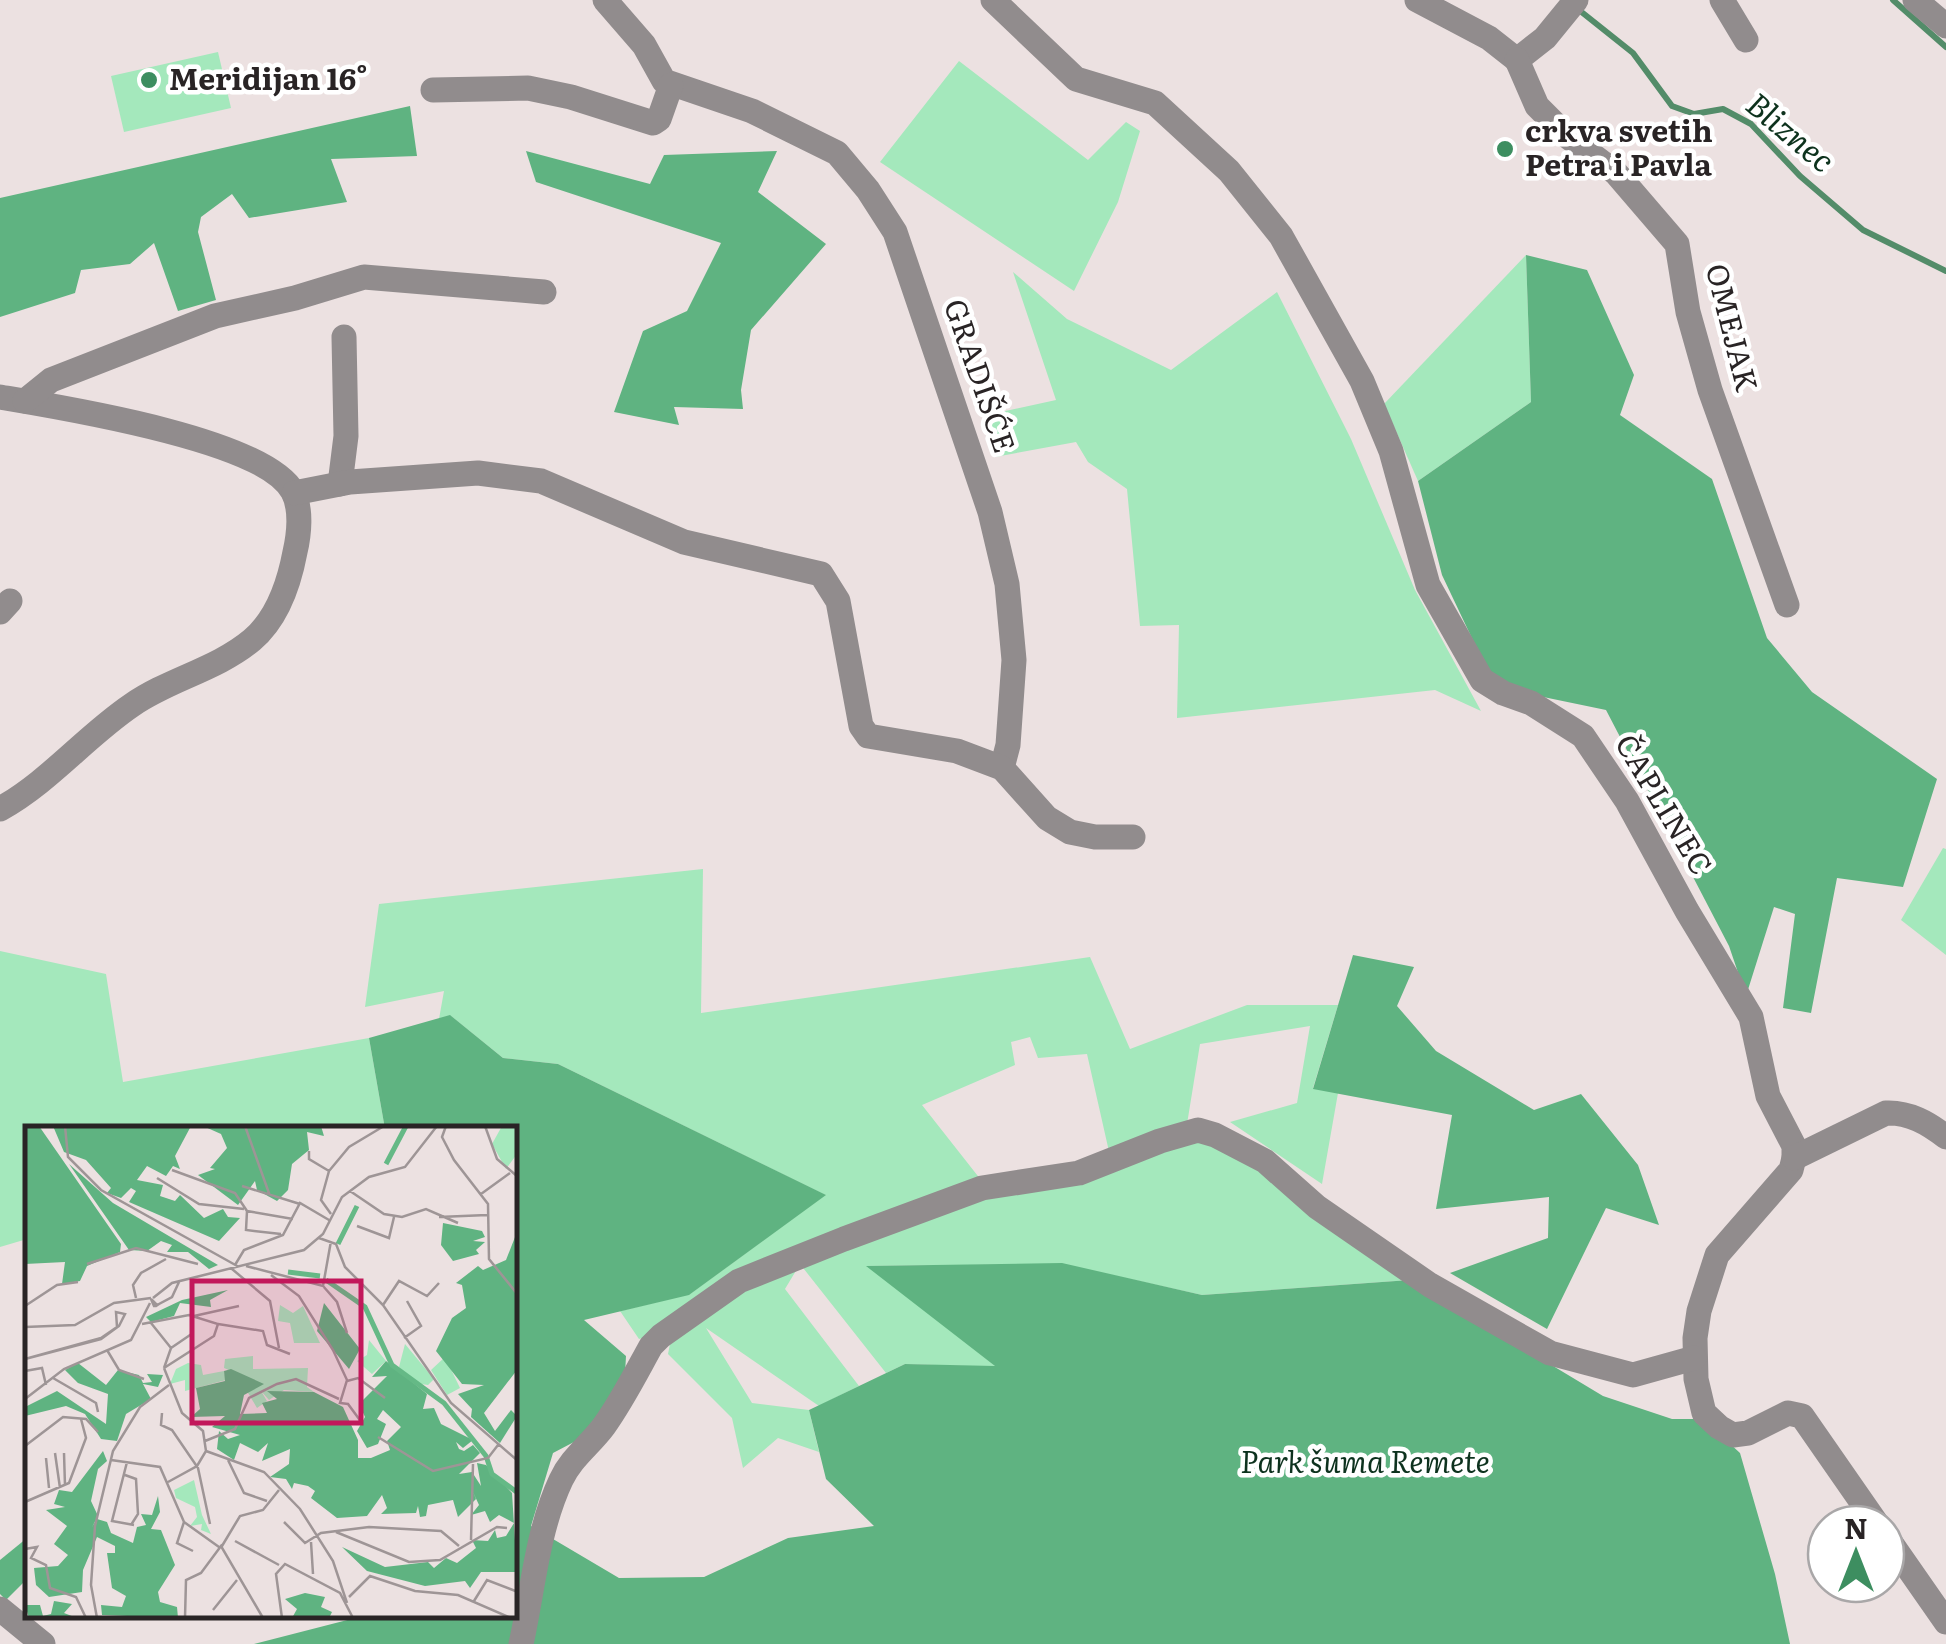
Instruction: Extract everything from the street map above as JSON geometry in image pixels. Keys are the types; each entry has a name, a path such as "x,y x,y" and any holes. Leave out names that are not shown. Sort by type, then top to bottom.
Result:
{"street":[{"path":"433,90 528,88 571,97 652,123 659,119 671,85 659,74 644,45 605,0"},
{"name":"ČAPLINEC","path":"993,0 1076,78 1155,103 1229,171 1281,236 1362,382 1391,451 1428,585 1482,680 1584,736 1627,801 1751,1017 1768,1096 1794,1146 1794,1158"},
{"path":"1416,0 1488,38 1517,60 1545,38 1572,5"},
{"path":"1722,0 1746,40"},
{"path":"1914,0 1946,26"},
{"name":"OMEJAK","path":"1517,60 1536,106 1567,136 1616,172 1678,244 1688,312 1710,390 1787,604"},
{"name":"GRADIŠĆE","path":"671,85 752,111 837,153 868,190 895,232 990,512 1007,584 1014,660 1008,745 1002,768"},
{"path":"12,399 215,316 364,277 544,292"},
{"path":"340,484 346,436 344,337"},
{"path":"0,809 134,703 213,667 254,639 271,618 292,569 299,516 294,492 266,468 196,437 12,399"},
{"path":"294,492 340,484 478,473 541,480 684,542 820,574 838,601 862,726 868,736 957,752 1002,768 1046,818 1070,832 1133,837"},
{"path":"1864,1504 1802,1416 1788,1413 1748,1433 1733,1435 1704,1413 1694,1358 1699,1311 1717,1255 1791,1170 1794,1158 1886,1113 1901,1112 1916,1118 1946,1137"},
{"path":"521,1644 538,1550 563,1474 602,1428 661,1336 739,1281 844,1240 982,1188 1079,1173 1198,1130 1264,1161 1318,1206 1430,1285 1550,1353 1633,1375 1694,1358"},
{"path":"1906,1565 1946,1622"},
{"path":"0,1609 42,1644"}],"green space":[{"path":"218,52 231,108 124,132 111,76"},
{"path":"959,61 1088,160 1126,122 1140,131 1118,202 1074,291 880,162"},
{"path":"410,106 417,156 331,159 347,202 249,218 232,194 201,217 198,232 216,300 178,311 154,243 130,264 81,270 75,293 0,317 0,198"},
{"path":"526,151 650,184 664,155 777,151 758,192 826,244 751,330 741,390 743,409 674,407 679,425 614,412 643,331 687,311 721,243 536,182"},
{"path":"1526,255 1531,402 1418,481 1384,404"},
{"path":"1526,255 1587,270 1634,375 1620,415 1712,479 1767,638 1812,692 1937,779 1903,887 1837,878 1811,1013 1783,1008 1795,914 1774,907 1746,996 1729,946 1606,710 1495,687 1442,575 1418,481 1531,402"},
{"path":"1013,272 1067,319 1171,370 1277,292 1351,439 1415,590 1481,711 1435,690 1177,718 1179,625 1140,626 1127,489 1088,462 1076,442 995,457 987,415 1056,400"},
{"path":"1943,848 1946,849 1946,955 1901,920"},
{"path":"703,869 701,1013 1090,957 1130,1049 1247,1005 1338,1005 1313,1088 1338,1093 1322,1184 1230,1122 1297,1103 1310,1026 1200,1044 1187,1124 1110,1156 1087,1054 1038,1058 1030,1037 1011,1042 1015,1065 922,1105 981,1180 970,1202 1193,1136 1235,1141 1410,1280 1202,1295 1062,1264 868,1266 997,1367 905,1364 886,1373 800,1264 785,1289 859,1386 819,1406 706,1328 752,1403 809,1410 819,1452 778,1438 743,1468 732,1418 668,1354 673,1329 639,1339 620,1311 690,1294 825,1195 558,1064 503,1058 451,1016 439,1019 444,991 365,1007 379,904"},
{"path":"0,951 106,974 123,1082 369,1038 384,1126 25,1126 25,1240 0,1247"},
{"path":"1353,955 1414,967 1397,1006 1436,1051 1534,1110 1581,1094 1638,1165 1659,1225 1606,1208 1547,1329 1450,1273 1548,1238 1549,1197 1436,1209 1452,1115 1313,1089"},
{"name":"Park šuma Remete","path":"450,1015 503,1058 558,1064 826,1195 689,1295 584,1320 626,1356 625,1374 593,1432 553,1453 531,1526 619,1578 704,1577 788,1538 874,1526 826,1479 809,1410 905,1364 995,1366 866,1266 1062,1263 1202,1295 1410,1280 1603,1396 1672,1419 1703,1419 1740,1453 1775,1574 1790,1644 254,1644 351,1619 518,1619 518,1126 384,1126 369,1038"},
{"path":"25,1540 25,1581 6,1600 0,1594 0,1560"}],"waterway":[{"path":"1893,0 1946,47"},
{"name":"Bliznec","path":"1579,10 1633,53 1672,106 1694,114 1723,109 1751,124 1800,176 1863,230 1946,271"}],"place":[{"name":"Meridijan 16°","path":"149,80"},
{"name":"crkva svetih Petra i Pavla","path":"1505,149"}]}
